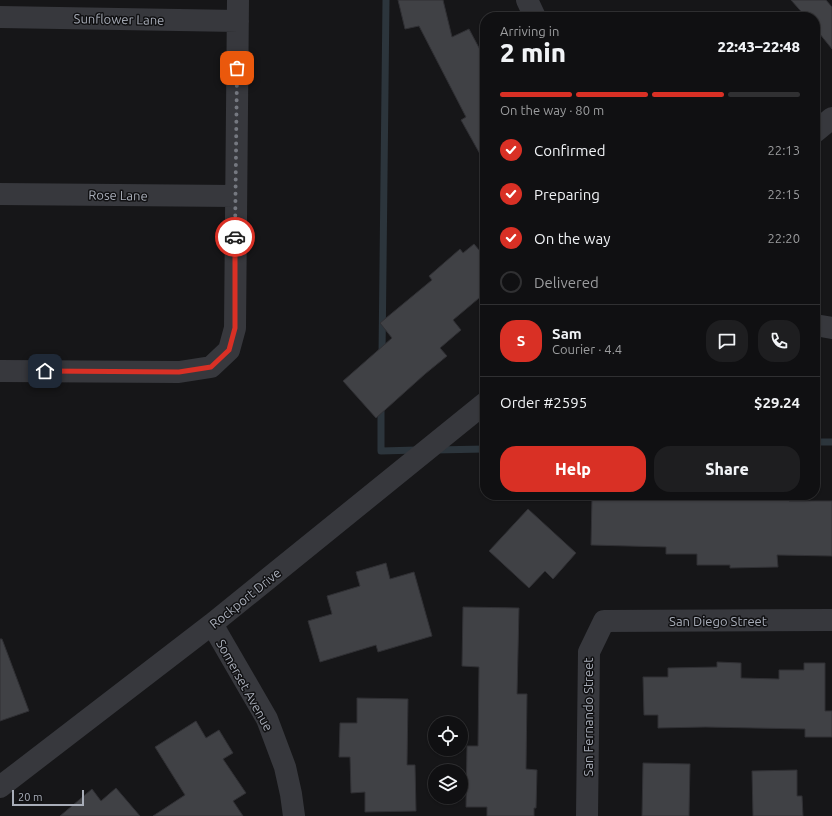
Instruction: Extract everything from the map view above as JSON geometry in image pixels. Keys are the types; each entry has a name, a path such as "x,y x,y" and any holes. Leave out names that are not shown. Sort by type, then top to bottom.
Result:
{"street":[{"path":"527,0 533,12"},
{"path":"0,371 179,372 211,367 229,350 235,328 235,196 238,10"},
{"name":"Sunflower Lane","path":"0,17 238,10"},
{"path":"820,128 832,118"},
{"name":"Rose Lane","path":"0,194 235,196"},
{"path":"820,326 832,328"},
{"name":"Rockport Drive","path":"0,787 212,624 480,407"},
{"name":"San Diego Street","path":"604,622 832,620"},
{"name":"San Fernando Street","path":"588,816 589,652 604,622"},
{"name":"Somerset Avenue","path":"212,624 267,719 285,768 294,816"}],"building":[{"path":"398,0 443,0 452,37 469,29 480,50 480,154 461,120 466,117 419,26 405,29"},
{"path":"791,0 826,0 832,7 832,49 820,34 820,12 802,12"},
{"path":"474,244 480,251 480,297 453,320 461,330 440,348 447,356 376,418 343,381 392,338 380,323 432,280 429,276 460,249 463,253"},
{"path":"592,500 832,501 832,556 777,555 778,567 730,568 730,565 697,565 697,554 666,554 666,547 591,545"},
{"path":"528,509 576,553 553,579 545,571 529,588 489,551"},
{"path":"386,563 390,579 414,572 432,636 378,652 376,645 320,662 308,621 332,614 327,596 360,586 356,572"},
{"path":"463,607 519,608 517,694 527,694 526,769 537,770 536,808 534,808 534,816 487,816 487,807 466,807 466,804 468,804 468,764 467,764 468,746 478,746 479,667 462,666"},
{"path":"0,639 2,639 29,711 0,721"},
{"path":"717,662 741,663 741,678 779,679 779,670 804,670 804,663 825,663 825,711 832,711 832,737 805,737 805,729 705,727 658,728 658,715 644,715 643,677 668,677 668,668 717,667"},
{"path":"357,698 408,699 407,765 415,765 416,811 365,812 365,792 351,793 350,757 339,757 340,723 357,723"},
{"path":"196,721 206,738 219,730 233,753 223,759 246,793 233,801 243,816 153,816 185,795 155,747"},
{"path":"643,763 690,764 689,816 642,816"},
{"path":"797,770 797,796 802,796 803,816 753,816 752,771"},
{"path":"116,788 140,816 60,816 92,789 101,801"}],"waterway":[{"path":"382,355 386,0"},
{"path":"381,406 381,451 417,450"},
{"path":"820,442 832,442"},
{"path":"435,450 480,449"}],"way so far":[{"path":"235,237 237,68"}],"route":[{"path":"45,371 179,372 211,367 229,350 235,328 235,237"}]}
